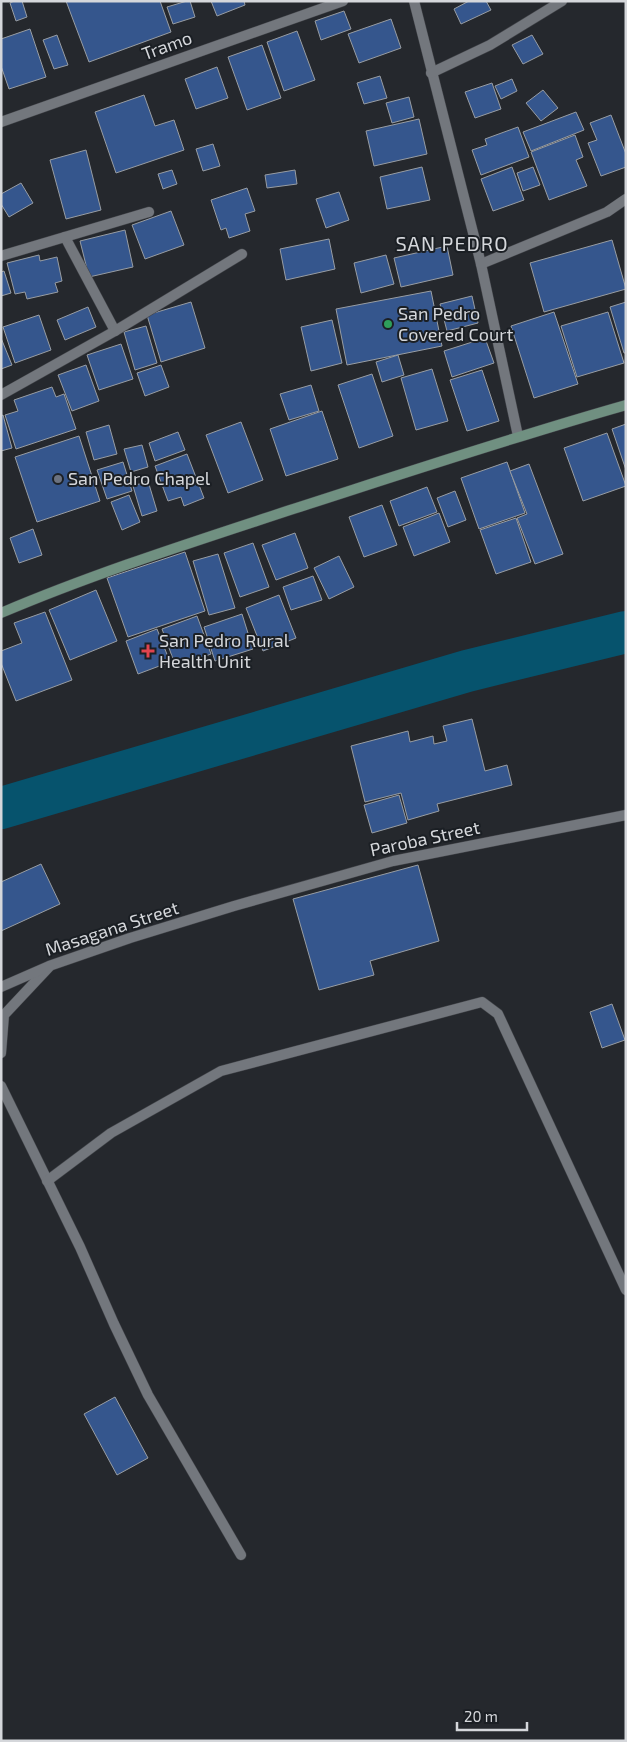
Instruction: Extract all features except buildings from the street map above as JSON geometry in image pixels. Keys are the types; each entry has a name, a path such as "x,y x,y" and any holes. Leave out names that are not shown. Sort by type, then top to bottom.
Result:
{"main road":[{"path":"1,613 54,590 246,524 518,436 626,405"}],"street":[{"name":"Tramo","path":"1,122 343,1"},
{"path":"414,1 481,264 518,436"},
{"path":"431,73 490,45 562,1"},
{"path":"481,264 607,212 626,199"},
{"path":"1,256 149,212"},
{"path":"65,237 115,331"},
{"path":"1,395 115,331 242,254"},
{"name":"Paroba Street","path":"234,906 393,861 626,815"},
{"name":"Masagana Street","path":"1,987 49,966 130,938 234,906"},
{"path":"1,1053 4,1015 49,966"},
{"path":"47,1180 111,1133 222,1071 482,1002 498,1014 626,1290"},
{"path":"1,1086 80,1247 148,1395 241,1555"}],"waterway":[{"path":"1,808 467,671 626,632"}],"place":[{"name":"San Pedro Covered Court","path":"388,324"},
{"name":"San Pedro Chapel","path":"58,479"},
{"name":"San Pedro Rural Health Unit","path":"148,651"}],"district":[{"name":"SAN PEDRO","path":"452,244"}]}
